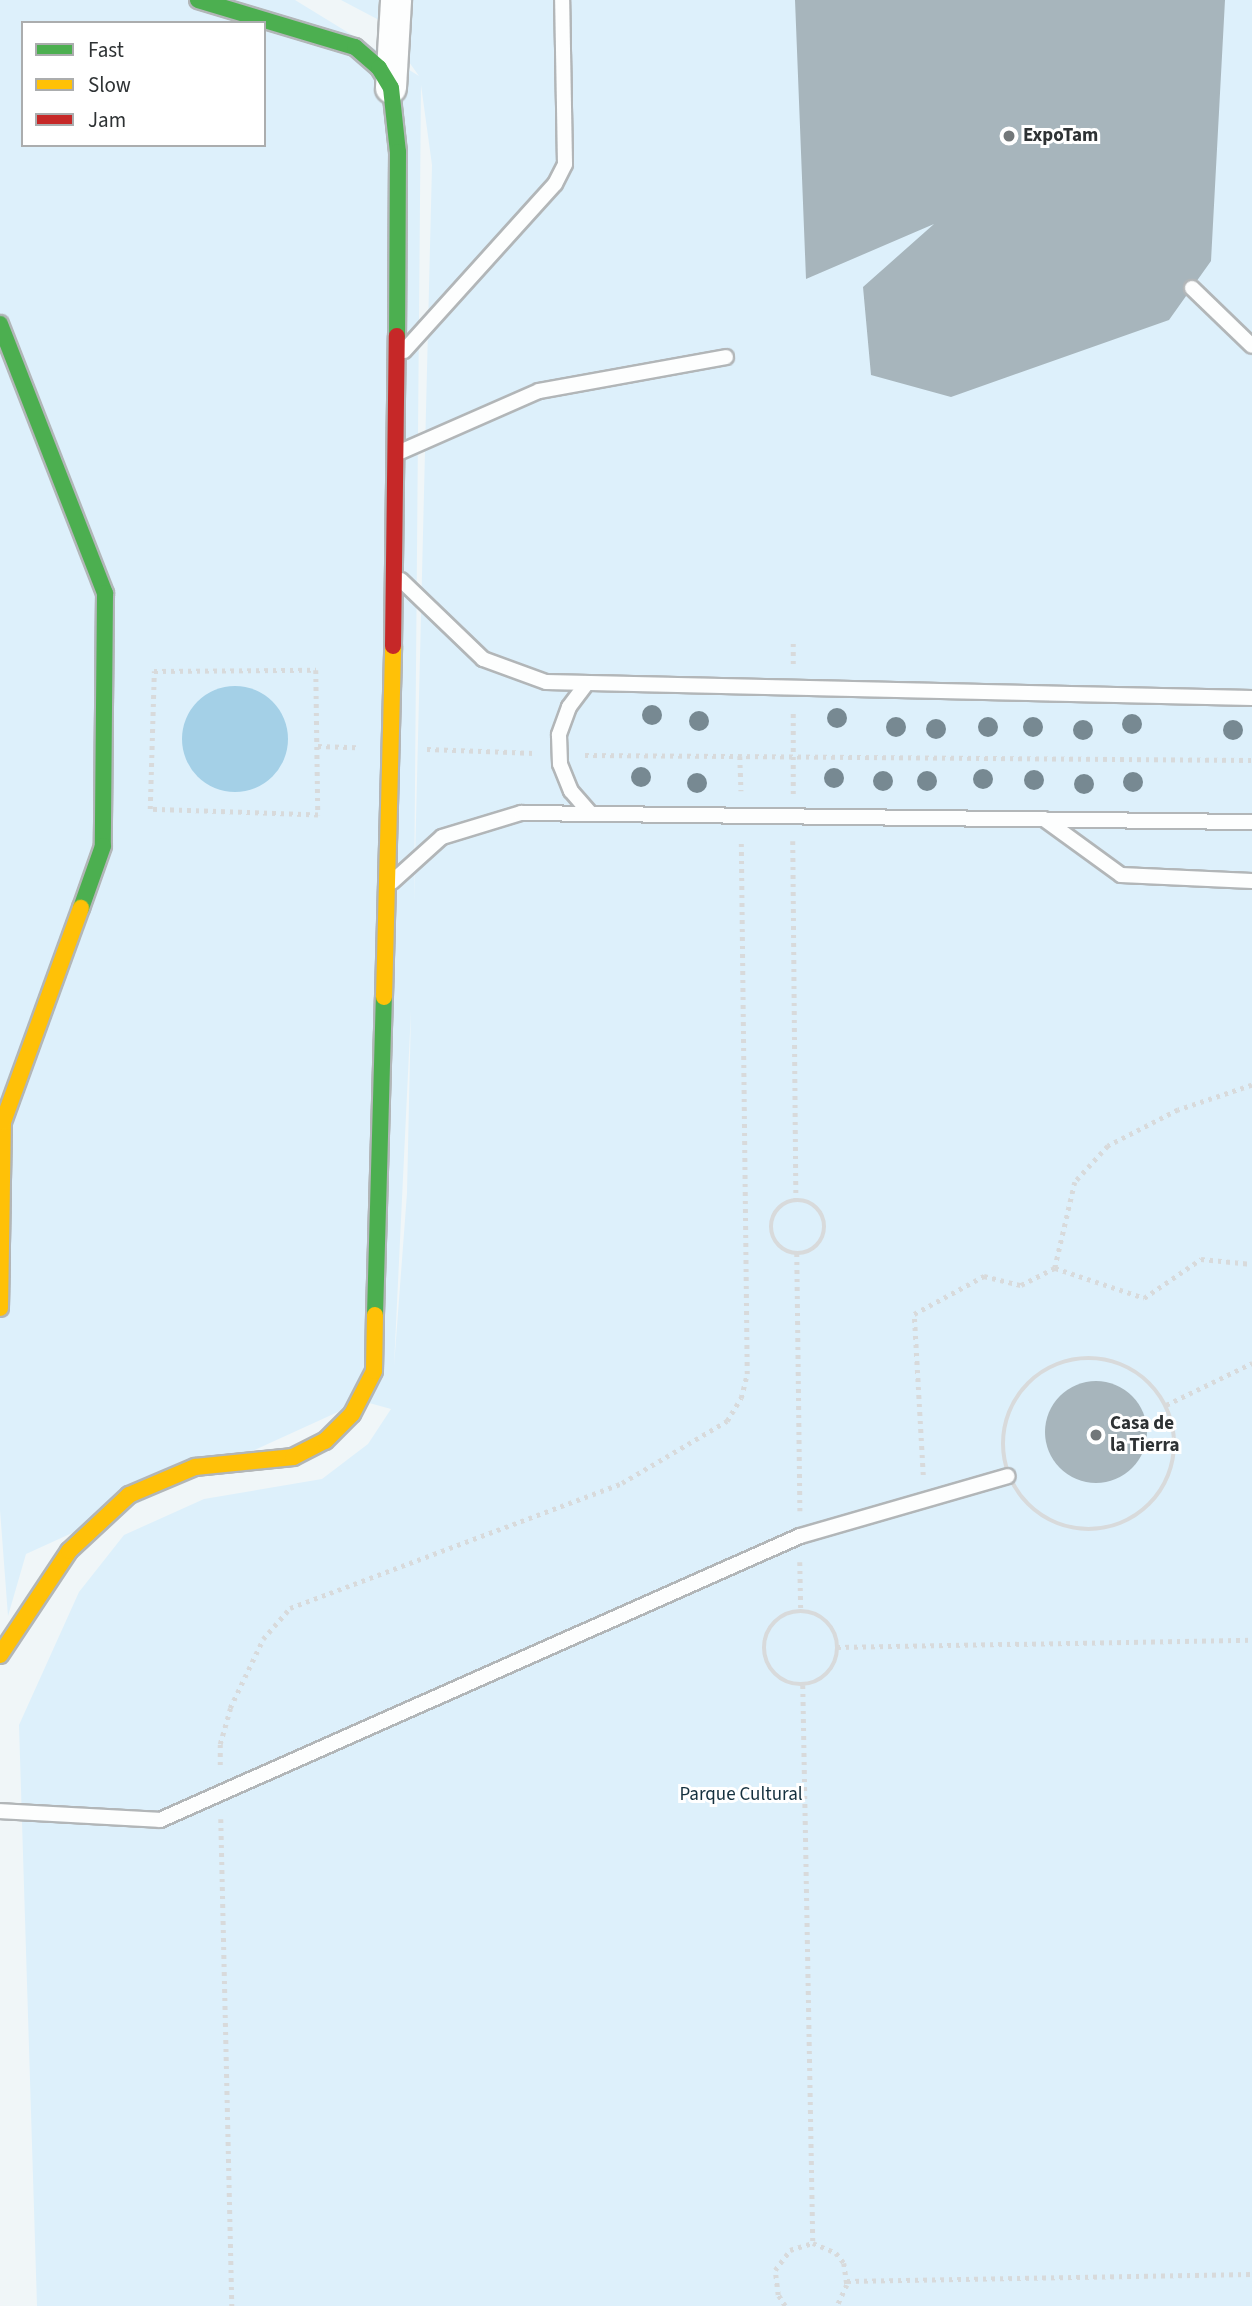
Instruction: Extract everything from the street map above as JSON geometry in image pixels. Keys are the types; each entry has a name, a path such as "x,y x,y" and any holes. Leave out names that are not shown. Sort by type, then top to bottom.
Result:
{"street":[{"path":"198,0 355,47 379,68 391,88"},
{"path":"0,1655 69,1551 129,1495 195,1467 293,1457 325,1441 367,1392 374,1371 383,890 395,574 398,152 391,88 396,0"},
{"path":"0,324 105,593 105,620 103,846 3,1122 0,1308"}],"lane":[{"path":"396,360 555,184 565,164 562,0"},
{"path":"1192,288 1252,345"},
{"path":"396,453 539,391 726,357"},
{"path":"395,574 483,659 546,682 1252,698"},
{"path":"586,683 569,707 559,734 560,754 571,791 590,813"},
{"path":"383,890 442,837 522,813 1252,822"},
{"path":"1044,819 1121,875 1252,881"},
{"path":"0,1811 160,1820 220,1796 800,1536 1008,1476"}],"path":[{"path":"793,640 796,1200"},
{"path":"316,670 318,746 318,815 150,809 154,671 316,670"},
{"path":"318,746 740,757 1252,760"},
{"path":"232,2306 219,1744 230,1708 263,1639 290,1608 622,1483 727,1421 741,1398 747,1360 740,757"},
{"path":"1055,1268 1075,1182 1108,1146 1178,1110 1252,1085"},
{"path":"796,1200 815,1207 824,1230 817,1245 797,1253 778,1245 771,1228 776,1211 796,1200"},
{"path":"797,1253 800,1612"},
{"path":"924,1501 914,1314 984,1276 1021,1285 1055,1268 1144,1298 1201,1259 1252,1264"},
{"path":"1097,1358 1125,1365 1149,1381 1166,1405 1174,1432 1174,1460 1164,1486 1147,1507 1124,1523 1097,1530 1069,1529 1044,1518 1022,1500 1008,1476 1002,1448 1007,1418 1020,1392 1041,1372 1068,1360 1097,1358"},
{"path":"1166,1405 1252,1363"},
{"path":"800,1612 826,1621 837,1647 828,1674 803,1685 774,1674 764,1651 771,1627 780,1618 800,1612"},
{"path":"837,1647 1252,1640"},
{"path":"803,1685 814,2243"},
{"path":"785,2306 778,2295 775,2270 790,2250 814,2243 836,2253 847,2281 837,2306"},
{"path":"847,2281 1252,2274"}],"green space":[{"name":"Parque Cultural","path":"0,0 295,0 419,76 379,20 341,0 1252,0 1252,2306 37,2306 19,1725 79,1592 124,1535 204,1499 322,1479 368,1444 391,1409 362,1401 26,1554 8,1616 0,1510","holes":["421,85 432,165 414,902","411,1011 407,1193 394,1366"]}],"water":[{"path":"235,686 255,690 272,702 284,719 288,739 284,759 272,776 255,788 235,792 215,788 198,776 186,759 182,739 186,719 198,702 215,690"}],"building":[{"name":"ExpoTam","path":"795,0 1225,0 1211,261 1169,320 951,397 871,375 863,287 934,224 806,279"},
{"name":"Casa de la Tierra","path":"1096,1381 1116,1385 1132,1396 1143,1412 1147,1432 1143,1452 1132,1468 1116,1479 1096,1483 1076,1479 1060,1468 1049,1452 1045,1432 1049,1412 1060,1396 1076,1385"}],"traffic: fast":[{"path":"198,0 355,47 379,68 391,88 398,152 397,336"},
{"path":"0,324 105,593 103,846 81,908"},
{"path":"375,1315 384,997"}],"traffic: slow":[{"path":"384,997 393,646"},
{"path":"0,1308 3,1122 81,908"},
{"path":"0,1655 69,1551 129,1495 195,1467 293,1457 325,1441 352,1414 374,1371 375,1315"}],"traffic: jam":[{"path":"393,646 397,336"}],"place":[{"name":"ExpoTam","path":"1009,136"},
{"name":"Casa de la Tierra","path":"1096,1435"}]}
